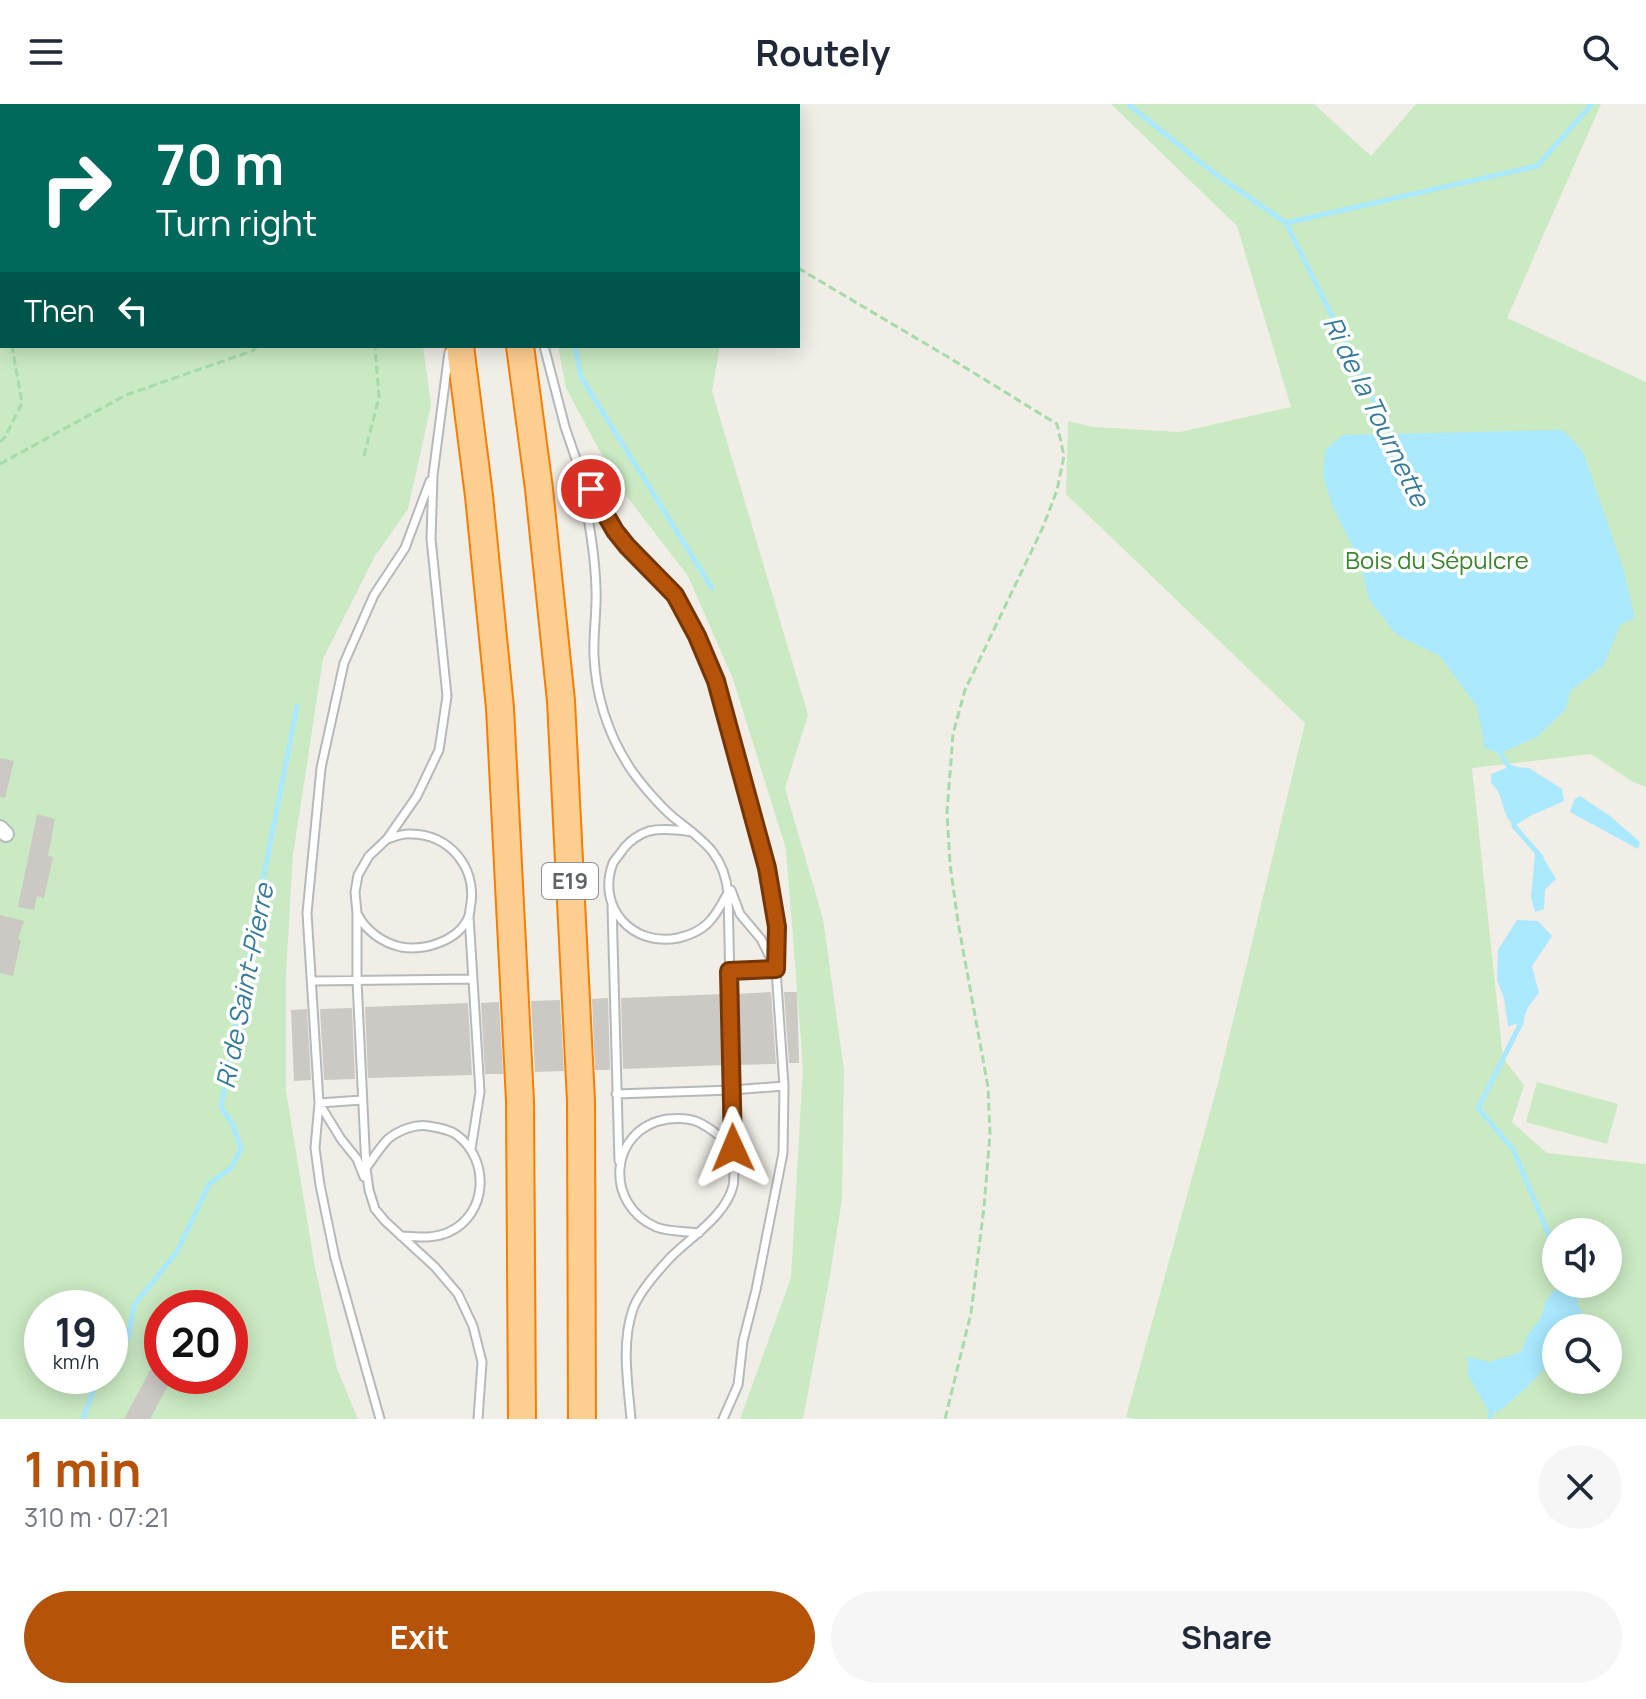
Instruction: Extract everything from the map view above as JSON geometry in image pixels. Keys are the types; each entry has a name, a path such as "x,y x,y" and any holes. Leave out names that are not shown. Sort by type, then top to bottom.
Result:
{"highway":[{"name":"E19","path":"460,348 500,708 520,1101 522,1419"},
{"name":"E19","path":"520,348 539,489 561,701 581,1101 582,1419"}],"lane":[{"path":"369,1190 362,1100 355,892 358,875 369,856 387,839 417,796 439,750 447,696 431,539 433,475 450,348"},
{"path":"545,348 579,468 591,531 596,589 594,656 599,697 612,736 633,773 670,815 694,832 719,860 740,914 761,939 776,969"},
{"path":"579,468 615,531 675,595 697,636 716,681 767,868 777,927 776,969 784,1086 783,1153 743,1341 738,1385 723,1419"},
{"path":"380,1419 335,1258 320,1185 315,1148 319,1103 307,913 321,768 344,663 374,595 405,548 433,475"},
{"path":"694,832 649,831 630,841 614,861 609,885 620,1185 639,1217 658,1228 699,1233"},
{"path":"387,839 410,833 433,838 453,848 466,864 472,892 469,916 480,1092 471,1149"},
{"path":"631,1419 627,1342 633,1309 669,1259 719,1212 732,1189 727,881"},
{"path":"612,904 625,925 640,935 669,939 692,935 707,926 728,893"},
{"path":"357,913 363,925 376,936 393,945 416,949 439,944 457,931 469,916"},
{"path":"729,971 776,969"},
{"path":"312,981 472,979"},
{"path":"616,1094 784,1086"},
{"path":"319,1103 362,1100"},
{"path":"319,1103 357,1159 375,1209 435,1267 458,1294 473,1326 482,1362 478,1419"},
{"path":"619,1165 628,1141 655,1121 676,1118 695,1120 733,1148"},
{"path":"366,1168 388,1139 402,1130 421,1125 446,1129 457,1135 478,1161 482,1180 476,1206 467,1220 451,1232 433,1238 401,1236"}],"path":[{"path":"800,269 1057,424 1064,456 1057,490 1043,527 965,690 953,734 947,812 950,864 988,1087 990,1134 971,1313 945,1419"},
{"path":"0,442 22,403 12,348"},
{"path":"0,464 126,395 256,348"},
{"path":"364,456 379,397 375,348"}],"green space":[{"name":"Bois du Sépulcre","path":"1111,104 1314,104 1371,156 1416,104 1601,104 1507,318 1646,382 1646,787 1633,782 1591,754 1472,768 1503,1058 1524,1085 1512,1122 1547,1153 1646,1164 1646,1419 1126,1417 1217,1087 1305,723 1066,494 1068,421 1093,427 1180,432 1291,407 1237,226"},
{"path":"0,348 423,348 431,405 408,509 375,556 323,659 293,855 286,973 286,1091 314,1262 337,1369 358,1419 0,1419"},
{"path":"558,348 720,348 712,391 808,715 785,788 823,919 844,1070 842,1199 803,1419 740,1419 791,1278 803,1067 786,849 733,679 688,576 618,485 566,388"},
{"path":"1537,1082 1618,1104 1607,1144 1526,1122"}],"water":[{"path":"1563,430 1583,452 1623,568 1635,618 1620,625 1604,665 1570,691 1566,709 1537,737 1500,753 1485,748 1477,707 1440,656 1397,635 1369,600 1360,562 1332,505 1323,475 1325,450 1343,435"},
{"path":"1509,767 1529,768 1562,789 1564,801 1514,826 1491,783 1491,774"},
{"path":"1580,796 1640,842 1638,849 1570,812 1574,800"},
{"path":"1535,853 1541,854 1556,879 1545,890 1544,909 1535,912 1531,898"},
{"path":"1517,920 1538,921 1552,936 1532,966 1539,993 1521,1023 1508,1026 1504,998 1497,980 1498,950"},
{"path":"1573,1298 1583,1314 1542,1314 1546,1300"},
{"path":"1542,1314 1542,1371 1499,1411 1488,1411 1467,1373 1468,1357 1490,1362 1521,1352 1528,1334"}],"building":[{"path":"0,758 14,761 5,798 0,797"},
{"path":"37,814 55,819 48,856 53,857 44,898 37,896 34,910 18,907"},
{"path":"0,915 24,921 13,976 0,973"},
{"path":"771,992 776,1064 738,1065 737,994"},
{"path":"784,992 797,992 799,1063 789,1063"},
{"path":"724,994 725,1065 623,1069 621,998"},
{"path":"608,998 610,1070 595,1070 592,999"},
{"path":"560,1000 564,1071 535,1072 531,1001"},
{"path":"499,1002 503,1074 485,1074 481,1003"},
{"path":"468,1003 472,1075 368,1078 365,1007"},
{"path":"352,1008 355,1079 324,1080 320,1009"},
{"path":"307,1009 311,1080 294,1081 291,1010"},
{"path":"144,1382 144,1394 163,1394 150,1419 124,1419"}],"waterway":[{"name":"Ri de la Tournette","path":"1128,104 1214,173 1286,223 1393,439"},
{"path":"1286,223 1537,166 1592,104"},
{"path":"575,348 581,377 712,588"},
{"name":"Ri de Saint-Pierre","path":"128,1338 134,1305 177,1252 209,1184 232,1167 241,1148 233,1125 221,1107 297,706"},
{"name":"Ri de la Tournette","path":"1501,749 1500,753 1509,767 1514,768"},
{"name":"Ri de la Tournette","path":"1514,821 1514,826 1541,857"},
{"name":"Ri de la Tournette","path":"1522,1017 1478,1108 1513,1149 1542,1218"},
{"name":"Ri de la Tournette","path":"1574,1304 1575,1298"},
{"name":"Ri de Saint-Pierre","path":"83,1419 92,1394"},
{"name":"Ri de la Tournette","path":"1490,1419 1493,1404"}],"route":[{"path":"591,489 615,531 675,595 697,636 716,681 767,868 777,927 776,969 729,971 733,1148"}]}
